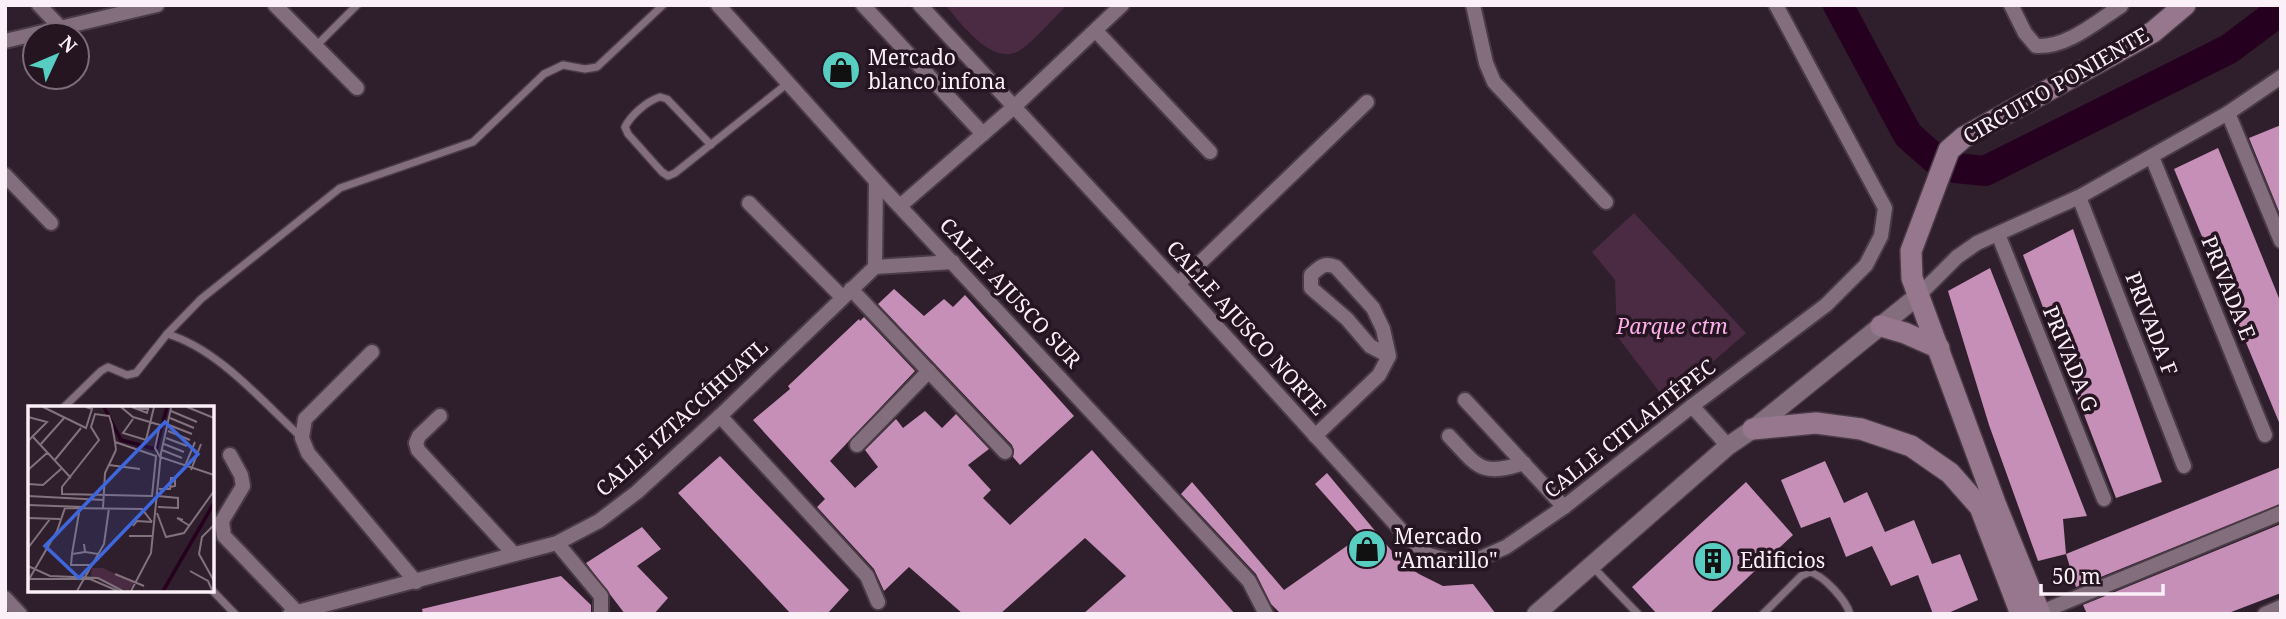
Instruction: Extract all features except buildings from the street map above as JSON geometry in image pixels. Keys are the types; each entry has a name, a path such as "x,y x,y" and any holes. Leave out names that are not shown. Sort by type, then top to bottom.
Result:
{"main road":[{"name":"CIRCUITO PONIENTE","path":"2033,613 1912,278 1912,251 1949,150 1964,136 2154,32 2185,5"},
{"path":"1881,326 1939,348"},
{"path":"1753,429 1816,423 1861,429 1911,446 1951,472 1980,507 2033,613"}],"street":[{"path":"39,5 54,21"},
{"path":"86,21 157,5"},
{"path":"275,5 357,88"},
{"name":"CALLE AJUSCO SUR","path":"718,5 876,181 1249,581 1266,614"},
{"path":"863,5 983,134"},
{"name":"CALLE AJUSCO NORTE","path":"920,5 1409,539 1429,555 1456,562"},
{"path":"900,206 1015,106 1122,5"},
{"path":"1474,5 1486,63 1494,82 1606,202"},
{"name":"CALLE CITLALTÉPEC","path":"1456,562 1481,558 1506,547 1564,507 1826,305 1866,265 1881,236 1885,208 1776,5"},
{"path":"2011,5 2025,33 2036,46 2047,47 2074,36 2121,6"},
{"path":"1096,31 1209,152"},
{"path":"1536,614 1728,446 1753,429 1919,295 1957,257 1977,243 2079,197 2152,157 2228,113 2281,77"},
{"path":"1178,284 1367,103"},
{"path":"2228,113 2281,241"},
{"name":"PRIVADA E","path":"2152,157 2265,435"},
{"path":"5,175 51,223"},
{"path":"876,181 876,267 953,262"},
{"name":"PRIVADA F","path":"2079,197 2184,466"},
{"path":"749,203 929,371 1005,452"},
{"name":"PRIVADA G","path":"1998,234 2104,499"},
{"path":"1315,436 1379,374 1389,356 1383,328 1373,308 1336,267 1322,265 1311,275 1311,288 1347,319 1370,346 1389,356"},
{"name":"CALLE IZTACCÍHUATL","path":"294,613 557,544 599,522 720,416 876,267"},
{"path":"372,352 305,419 302,438 308,453 416,582"},
{"path":"857,445 929,371"},
{"path":"1465,400 1564,507"},
{"path":"1692,406 1728,446"},
{"path":"440,416 419,436 416,443 418,450 514,554"},
{"path":"720,416 867,576 877,602"},
{"path":"1449,436 1486,470 1504,469 1524,463"},
{"path":"230,455 241,475 243,486 222,521 224,536 294,613"},
{"path":"2033,613 2281,513"},
{"path":"557,544 601,596 601,614"},
{"path":"5,598 20,614"},
{"path":"2265,614 2281,607"}],"lane":[{"path":"316,47 356,5"},
{"path":"65,406 101,370 108,367 127,375 136,373 167,334 201,299 340,188 473,142 544,74 563,65 585,69 597,67 663,5"},
{"path":"711,145 667,99 660,97 653,99 628,120 625,127 628,134 668,176 675,173 711,145 788,83"},
{"path":"167,334 186,339 212,356 302,438"},
{"path":"1591,565 1638,614"},
{"path":"1763,614 1801,576 1810,572 1818,574 1850,613"},
{"path":"213,591 235,614"}],"green space":[{"path":"945,5 1067,5 1024,48 1008,54 987,48"},
{"name":"Parque ctm","path":"1634,213 1746,333 1667,402 1617,336 1615,280 1592,252"}],"waterway":[{"path":"1838,5 1908,135 1934,158"},
{"path":"1956,168 1985,171 2229,49 2281,10"}],"place":[{"name":"Mercado blanco infona","path":"841,70"},
{"name":"Mercado \"Amarillo\"","path":"1367,549"},
{"name":"Edificios","path":"1713,561"}]}
